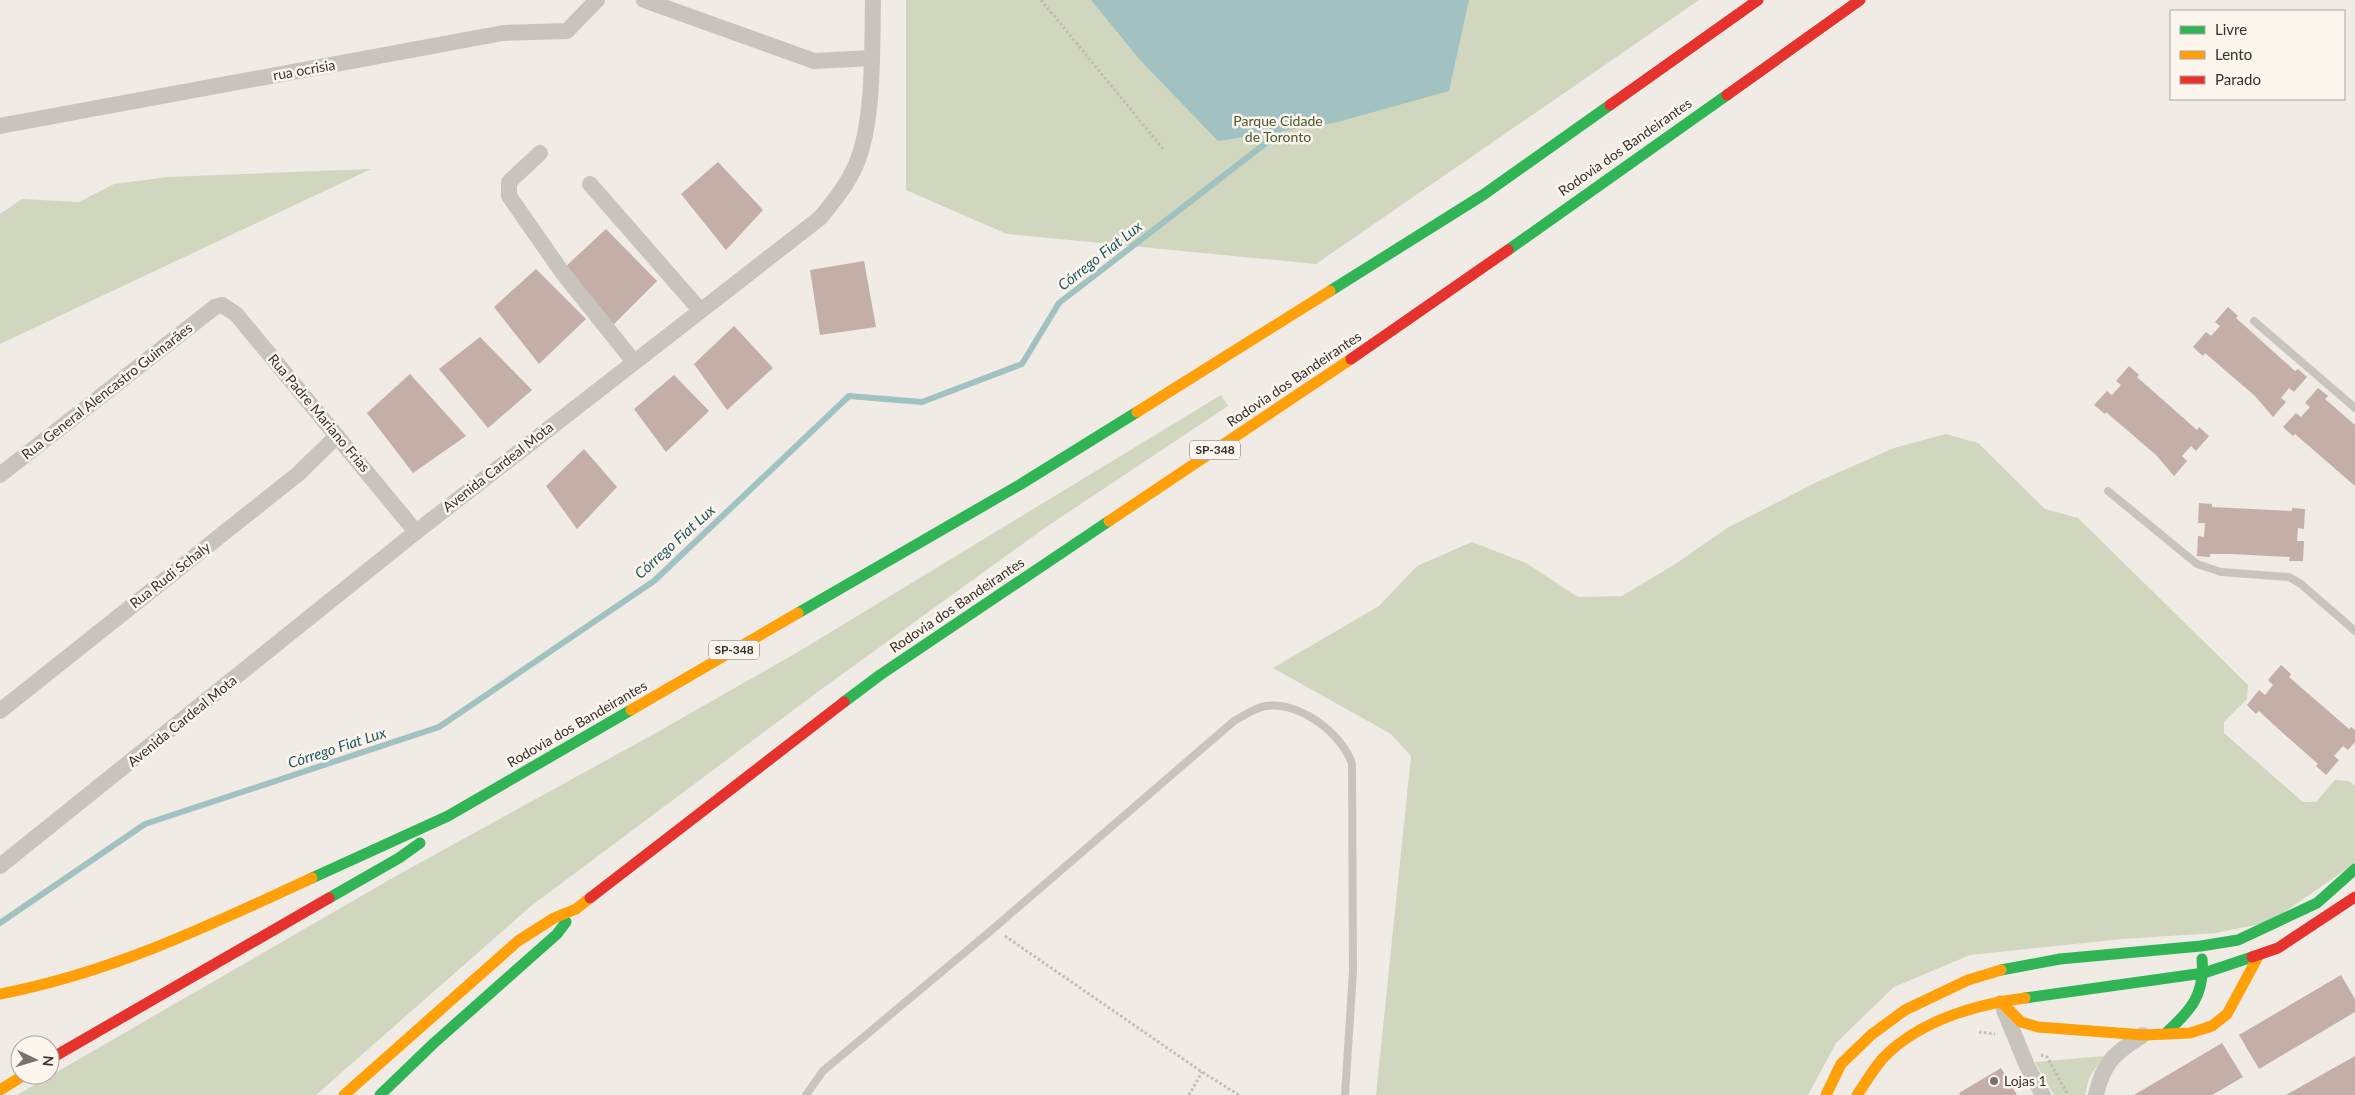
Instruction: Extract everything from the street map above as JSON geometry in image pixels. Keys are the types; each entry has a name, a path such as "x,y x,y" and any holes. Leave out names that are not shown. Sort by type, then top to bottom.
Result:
{"main road":[{"name":"Rodovia dos Bandeirantes","path":"448,816 1038,474 1483,195 1758,0"},
{"name":"Rodovia dos Bandeirantes","path":"576,909 880,676 1421,312 1860,0"},
{"path":"0,994 41,986 102,968 168,944 448,816"},
{"path":"60,1053 399,858 425,840 448,816"},
{"path":"1826,1095 1841,1064 1871,1035 1904,1010 1968,980 2009,968 2060,959 2201,946 2238,940 2317,903 2355,869"},
{"path":"1857,1095 1885,1056 1909,1035 2001,993 2204,973 2278,948 2355,897"},
{"path":"344,1095 518,941 554,918 576,909"},
{"path":"380,1095 434,1043 557,934 576,909"},
{"path":"2166,1033 2191,1010 2200,996 2204,973 2201,946"},
{"path":"2001,993 2021,1022 2038,1027 2144,1035 2190,1033 2212,1026 2227,1014 2259,955"},
{"path":"2001,993 2009,968"}],"street":[{"name":"rua ocrisia","path":"0,126 503,33 567,31 598,0"},
{"path":"644,0 814,61 872,58"},
{"name":"Avenida Cardeal Mota","path":"0,866 416,532 820,218 842,191 859,158 866,126 872,58 873,0"},
{"path":"540,153 509,182 509,196 562,272 634,362"},
{"path":"590,184 700,310"},
{"name":"Rua Padre Mariano Frias","path":"215,307 222,305 236,314 416,532"},
{"name":"Rua General Alencastro Guimarães","path":"0,475 215,307"},
{"name":"Rua Rudi Schaly","path":"0,711 298,474 337,436"},
{"path":"2001,993 2027,1066 2043,1095"},
{"path":"2096,1095 2102,1074 2112,1057 2120,1049 2144,1035"}],"lane":[{"path":"2254,320 2355,408"},
{"path":"2108,491 2197,564 2221,572 2288,577 2301,584 2355,631"},
{"path":"806,1095 823,1071 994,928 1234,721 1263,706 1287,707 1303,713 1336,736 1348,752 1352,764 1353,971 1346,1095"}],"path":[{"path":"1041,0 1164,150"},
{"path":"994,928 1202,1072 1240,1095"},
{"path":"1974,1031 1996,1035"},
{"path":"2047,1057 2068,1095"},
{"path":"1189,1095 1202,1072"}],"green space":[{"name":"Parque Cidade de Toronto","path":"906,0 1699,0 1316,264 1007,234 906,190"},
{"path":"371,169 0,344 0,214 22,199 79,202 114,184 168,177"},
{"path":"1221,395 1228,406 1049,525 823,688 531,906 316,1095 17,1095 34,1085 60,1085 60,1070 396,876 654,734 798,652"},
{"path":"1946,434 1978,443 2045,509 2078,518 2248,685 2247,699 2224,722 2224,733 2303,802 2316,802 2335,780 2349,781 2355,786 2355,863 2270,922 2216,933 2122,939 1970,955 1894,987 1836,1043 1808,1095 1376,1095 1411,756 1391,734 1273,668 1379,606 1417,566 1472,542 1526,563 1578,597 1622,596 1677,563 1727,528 1817,482 1894,448"},
{"path":"2104,1056 2089,1078 2085,1095 2054,1095 2035,1062"}],"water":[{"path":"1091,0 1469,0 1449,91 1334,123 1218,141 1140,60"}],"building":[{"path":"718,162 763,210 726,250 681,194"},
{"path":"606,229 657,281 612,326 564,268"},
{"path":"864,261 876,327 820,335 810,270"},
{"path":"536,269 586,319 539,364 494,307"},
{"path":"2228,307 2238,316 2236,318 2295,371 2298,369 2307,377 2294,392 2289,388 2281,398 2286,402 2273,417 2255,396 2205,353 2203,356 2193,347 2206,332 2211,336 2220,326 2215,322"},
{"path":"734,326 773,368 727,410 694,364"},
{"path":"480,337 532,390 488,428 439,369"},
{"path":"2129,366 2139,375 2137,377 2197,430 2199,427 2209,436 2196,451 2191,446 2182,456 2187,461 2174,476 2156,455 2106,412 2105,414 2094,405 2107,391 2112,395 2121,385 2116,381"},
{"path":"410,374 466,436 413,473 367,413"},
{"path":"674,375 709,411 666,452 634,409"},
{"path":"2318,388 2328,396 2325,399 2355,425 2355,486 2295,434 2293,436 2283,427 2296,413 2301,417 2310,407 2305,403"},
{"path":"584,449 617,487 577,529 546,486"},
{"path":"2199,503 2212,504 2212,507 2292,511 2292,508 2305,509 2304,529 2298,528 2297,541 2304,541 2303,561 2289,561 2290,557 2231,554 2210,554 2210,557 2197,556 2198,536 2204,537 2205,523 2198,523"},
{"path":"2281,665 2291,674 2289,677 2349,729 2351,727 2355,730 2355,742 2348,750 2343,746 2334,756 2339,760 2326,775 2316,766 2318,764 2259,711 2256,714 2247,705 2259,690 2265,695 2273,685 2268,680"},
{"path":"2341,975 2355,999 2355,1012 2259,1069 2239,1035"},
{"path":"2222,1043 2243,1077 2212,1095 2134,1095"},
{"path":"2355,1056 2355,1095 2286,1095"},
{"name":"Lojas 1","path":"2001,1068 2017,1095 1960,1095 1959,1093"}],"waterway":[{"name":"Córrego Fiat Lux","path":"0,923 145,824 439,727 654,581 849,396 922,402 1022,364 1059,303 1279,133"}],"traffic: fast":[{"path":"1508,250 1727,95"},
{"path":"1330,291 1483,195 1610,105"},
{"path":"798,613 1021,484 1137,412"},
{"path":"844,702 880,675 1109,521"},
{"path":"312,878 448,816 631,710"},
{"path":"329,898 399,858 420,843"},
{"path":"2001,970 2060,959 2201,946 2238,940 2317,903 2355,869"},
{"path":"380,1095 434,1043 557,934 566,922"},
{"path":"2025,998 2204,973 2252,957"},
{"path":"2166,1033 2183,1017 2199,992 2202,959"}],"traffic: slow":[{"path":"1137,412 1330,291"},
{"path":"1109,521 1351,359"},
{"path":"631,710 798,613"},
{"path":"0,994 42,985 160,946 312,878"},
{"path":"344,1095 518,941 554,918 576,909 590,898"},
{"path":"2000,1001 2021,1022 2038,1027 2144,1035 2190,1033 2212,1026 2227,1014 2259,955"},
{"path":"1826,1095 1841,1064 1871,1035 1905,1010 1968,980 2001,970"},
{"path":"1857,1095 1886,1055 1916,1032 1969,1009 2025,998"},
{"path":"0,1090 10,1084"}],"traffic: jam":[{"path":"1610,105 1758,0"},
{"path":"1727,95 1860,0"},
{"path":"1351,359 1508,250"},
{"path":"590,898 844,702"},
{"path":"2252,957 2278,948 2355,897"},
{"path":"60,1053 329,898"}],"place":[{"name":"Lojas 1","path":"1994,1081"}]}
